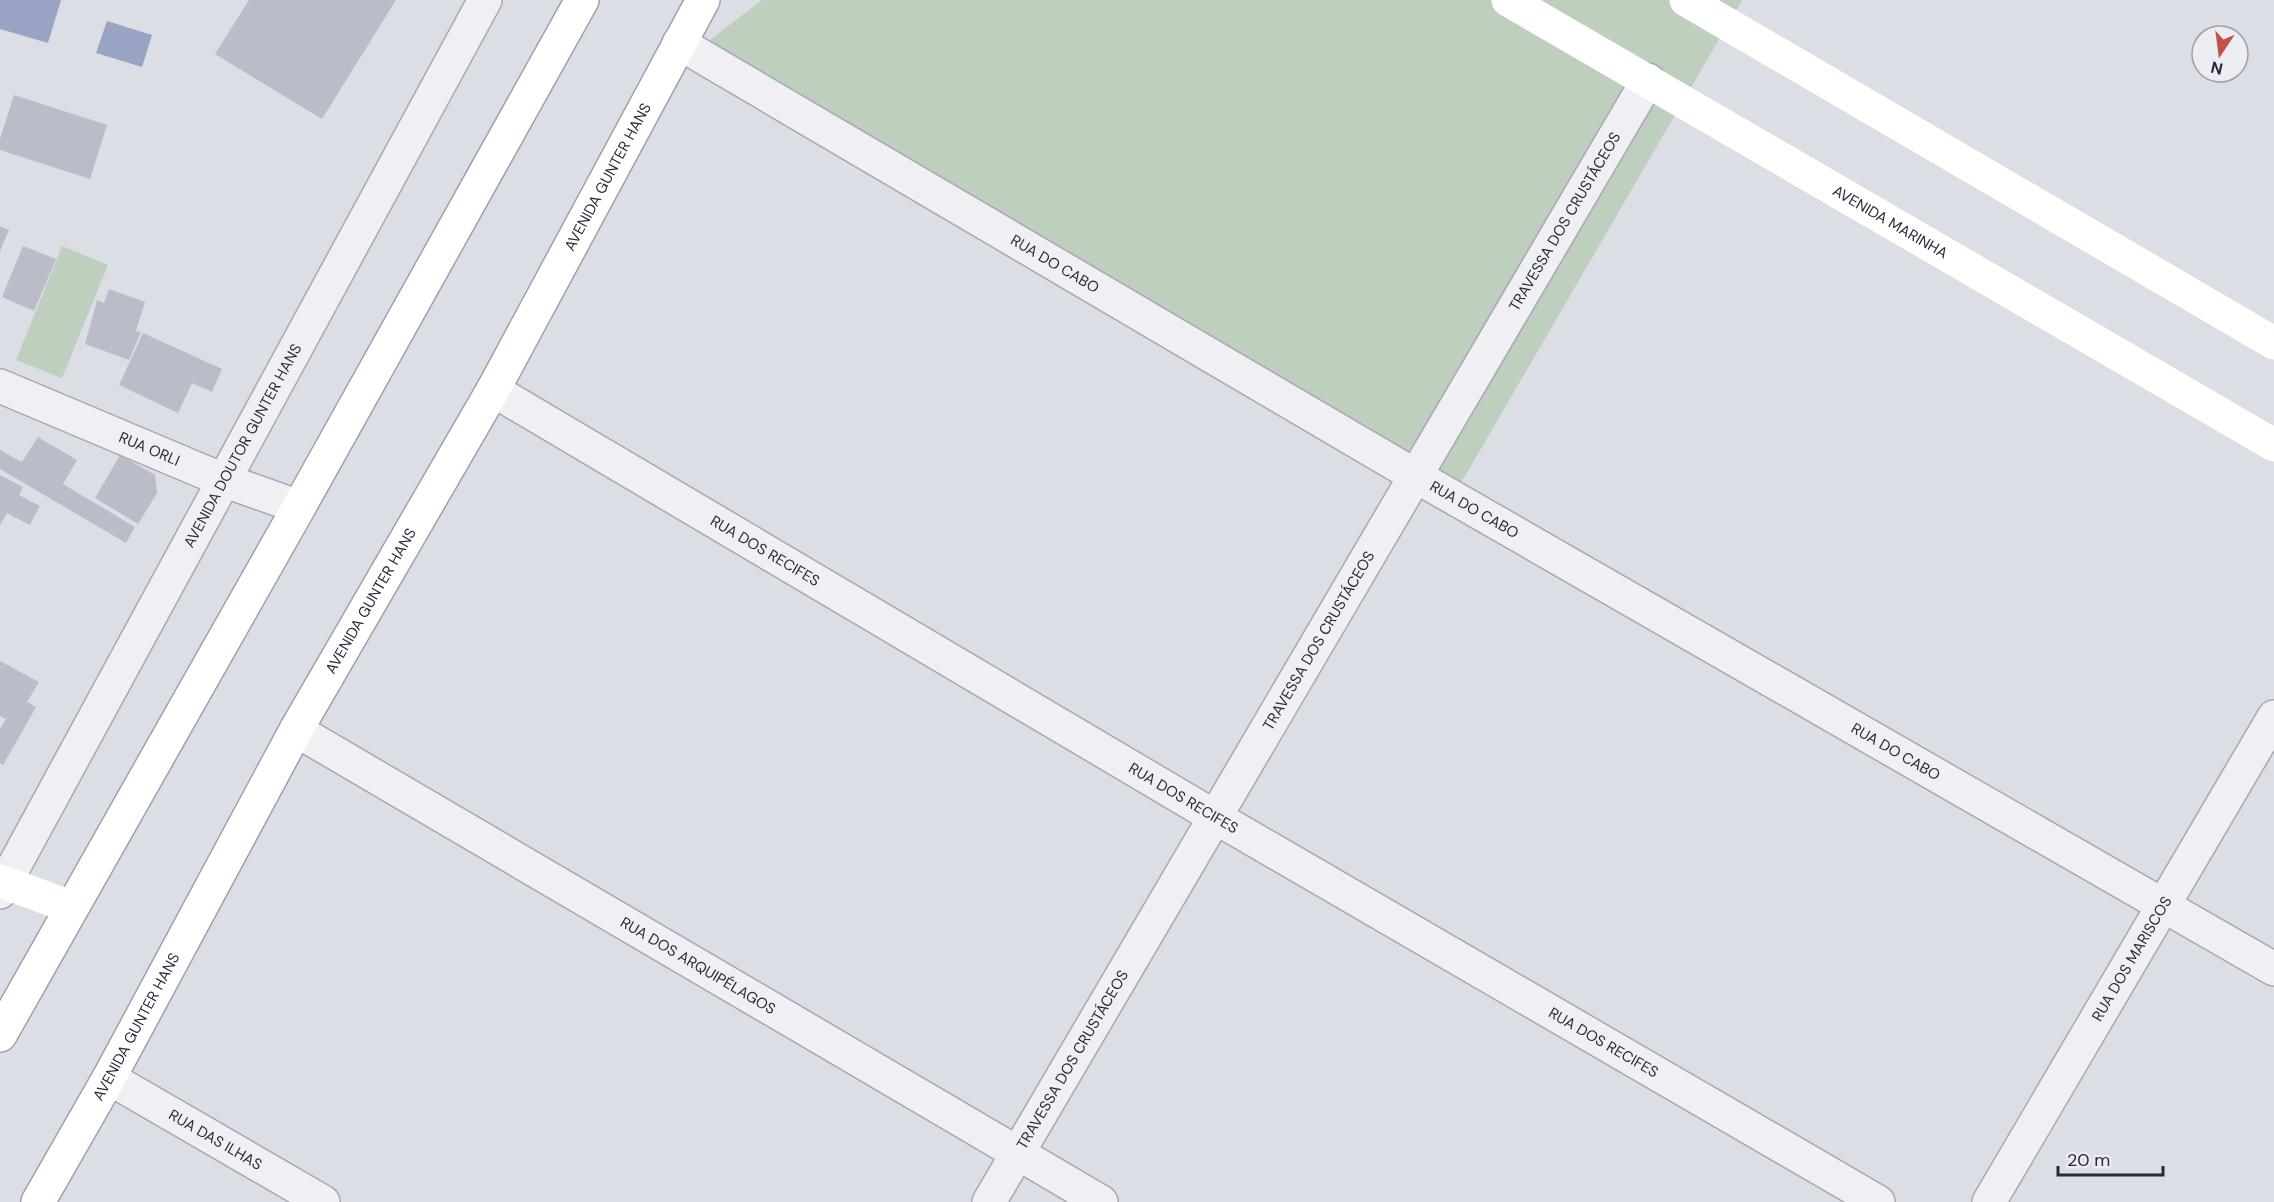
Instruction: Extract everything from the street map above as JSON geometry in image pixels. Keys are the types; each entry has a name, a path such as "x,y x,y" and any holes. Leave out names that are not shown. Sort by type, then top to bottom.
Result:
{"main road":[{"path":"0,1035 299,507 582,0"},
{"name":"AVENIDA GUNTER HANS","path":"38,1202 109,1078 296,730 493,390 703,0"},
{"name":"AVENIDA MARINHA","path":"1508,0 2274,446"},
{"path":"1692,1 2274,343"},
{"path":"2,885 71,907"}],"street":[{"name":"AVENIDA DOUTOR GUNTER HANS","path":"2,885 485,0"},
{"name":"RUA DO CABO","path":"679,43 1414,475 2274,969"},
{"name":"TRAVESSA DOS CRUSTÁCEOS","path":"989,1202 1648,80"},
{"name":"RUA ORLI","path":"0,386 223,480 299,507"},
{"name":"RUA DOS RECIFES","path":"493,390 1215,817 1878,1202"},
{"name":"RUA DOS MARISCOS","path":"1989,1202 2274,717"},
{"name":"RUA DOS ARQUIPÉLAGOS","path":"296,730 1101,1202"},
{"name":"RUA DAS ILHAS","path":"109,1078 323,1202"}],"green space":[{"path":"762,0 1742,0 1461,483 706,43"},
{"path":"62,246 108,265 62,378 16,360"}],"water":[{"path":"0,0 61,0 48,43 0,29"},
{"path":"107,21 152,35 142,67 96,53"}],"building":[{"path":"249,0 396,0 322,119 215,54"},
{"path":"14,95 107,125 90,179 0,150 0,139"},
{"path":"0,226 9,230 0,251"},
{"path":"23,246 56,259 34,311 2,297"},
{"path":"109,289 145,302 136,331 141,332 129,360 85,344 97,300 104,303"},
{"path":"143,333 222,369 212,392 192,383 178,413 119,385"},
{"path":"38,437 77,460 63,484 135,527 126,543 0,469 0,450 22,462"},
{"path":"120,455 155,475 157,493 138,524 95,498"},
{"path":"0,475 23,487 19,495 40,506 30,525 7,513 0,525"},
{"path":"0,661 39,682 27,702 36,707 3,765 0,763 0,729 6,719 0,716"}]}
